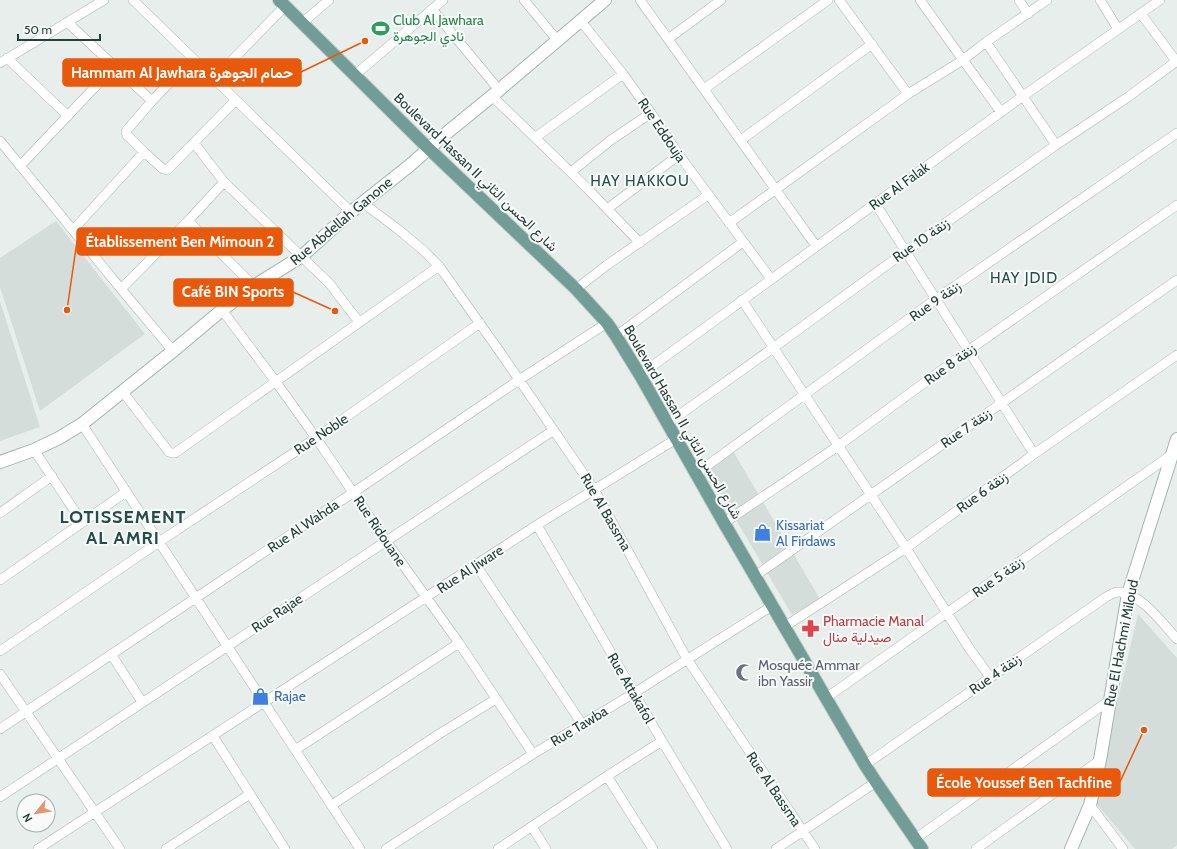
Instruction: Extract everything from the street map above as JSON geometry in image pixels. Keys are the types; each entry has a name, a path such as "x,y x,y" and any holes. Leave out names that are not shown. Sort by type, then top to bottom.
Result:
{"main road":[{"name":"Boulevard Hassan II شارع الحسن الثاني","path":"282,3 428,148 576,289 607,323 640,375 865,765 918,844"}],"street":[{"path":"68,116 3,60 104,0"},
{"path":"133,0 351,212"},
{"path":"302,23 329,0"},
{"path":"355,75 443,0"},
{"path":"524,0 558,41"},
{"path":"640,0 816,246"},
{"path":"668,39 722,0"},
{"path":"704,89 828,0"},
{"path":"840,0 908,94"},
{"path":"920,0 1001,112"},
{"path":"1019,0 1028,14"},
{"path":"729,223 908,94 962,60 1047,0"},
{"path":"1100,0 1118,28"},
{"name":"Rue Al Falak","path":"640,375 1022,96 1160,0"},
{"name":"Rue Abdellah Ganone","path":"0,462 34,450 59,438 82,424 174,351 222,310 254,286 302,256 351,212 558,41 602,1"},
{"path":"214,79 282,3"},
{"path":"432,9 496,93 536,137 640,243"},
{"path":"1141,14 1176,61"},
{"name":"Rue Eddouja","path":"580,20 623,74 651,112 679,155 771,279"},
{"path":"67,22 152,101"},
{"path":"986,42 1056,145"},
{"path":"741,140 872,44"},
{"path":"192,58 152,101 126,132 127,135 144,152 163,169 167,170 236,100"},
{"name":"Rue 10 زنقة","path":"668,423 906,251 1056,145 1128,97 1176,61"},
{"path":"20,166 115,66"},
{"path":"536,137 623,74"},
{"path":"571,172 611,140 651,112"},
{"name":"Rue 9 زنقة","path":"697,473 936,299 1177,133"},
{"path":"0,141 121,289 174,351"},
{"path":"194,143 224,182 329,283 359,322"},
{"path":"73,230 144,152"},
{"path":"607,209 679,155"},
{"path":"121,289 224,182"},
{"path":"576,289 607,265 708,195"},
{"name":"Rue Al Bassma","path":"363,203 409,238 439,266 480,323 594,489 687,659 815,849"},
{"path":"876,203 1034,454"},
{"name":"Rue 8 زنقة","path":"724,523 838,446 969,350 1177,205"},
{"path":"188,221 254,286"},
{"path":"616,336 743,242"},
{"path":"123,392 172,454 439,266"},
{"name":"Rue 7 زنقة","path":"755,576 1177,280"},
{"path":"742,300 990,677"},
{"name":"Rue Ridouane","path":"222,310 276,382 354,492 534,754"},
{"name":"Rue Noble","path":"0,651 159,542 316,438 480,323"},
{"name":"Rue Al Wahda","path":"0,729 519,380 607,323"},
{"name":"Rue 6 زنقة","path":"784,627 906,548 1034,454 1177,354"},
{"path":"82,424 360,849"},
{"name":"Rue Rajae","path":"0,797 554,430"},
{"name":"Rue El Hachmi Miloud","path":"1071,849 1090,805 1100,760 1128,594 1177,438"},
{"name":"Rue Al Jiware","path":"38,849 427,598 537,525 676,439"},
{"path":"34,450 82,522"},
{"name":"Rue 5 زنقة","path":"826,698 1171,455"},
{"path":"0,513 52,476"},
{"path":"0,580 126,492"},
{"name":"Rue Attakafol","path":"537,525 662,741 727,849"},
{"path":"476,566 582,724"},
{"name":"Rue 4 زنقة","path":"865,765 1106,597 1119,592 1128,594"},
{"path":"1128,594 1140,601 1152,612 1177,639"},
{"name":"Rue Tawba","path":"386,849 534,754 772,606"},
{"path":"295,750 459,644"},
{"path":"111,654 142,702"},
{"path":"0,674 120,849"},
{"path":"332,805 439,734 496,699"},
{"path":"918,844 1110,700"},
{"path":"213,736 285,849"},
{"path":"498,849 662,741"},
{"path":"976,849 1100,760"},
{"path":"607,776 653,849"},
{"path":"776,849 876,782"},
{"path":"166,849 250,794"},
{"path":"1090,805 1123,849"},
{"path":"532,827 546,849"}],"shaded area":[{"path":"56,221 145,334 40,411 0,287 0,258"},
{"path":"0,301 40,427 0,441"},
{"name":"Kissariat Al Firdaws","path":"733,451 820,599 792,615 705,467"},
{"path":"1138,614 1177,658 1177,845 1172,849 1135,849 1094,801"}],"place":[{"name":"Club Al Jawhara نادي الجوهرة","path":"380,28"},
{"name":"Hammam Al Jawhara حمام الجوهرة","path":"365,41"},
{"name":"Établissement Ben Mimoun 2","path":"67,310"},
{"name":"Café BIN Sports","path":"335,311"},
{"name":"Kissariat Al Firdaws","path":"763,533"},
{"name":"Pharmacie Manal صيدلية منال","path":"810,629"},
{"name":"Mosquée Ammar ibn Yassir","path":"745,673"},
{"name":"Rajae","path":"261,696"},
{"name":"École Youssef Ben Tachfine","path":"1144,730"}],"district":[{"name":"HAY HAKKOU","path":"640,181"},
{"name":"HAY JDID","path":"1024,278"},
{"name":"LOTISSEMENT AL AMRI","path":"123,527"}]}
